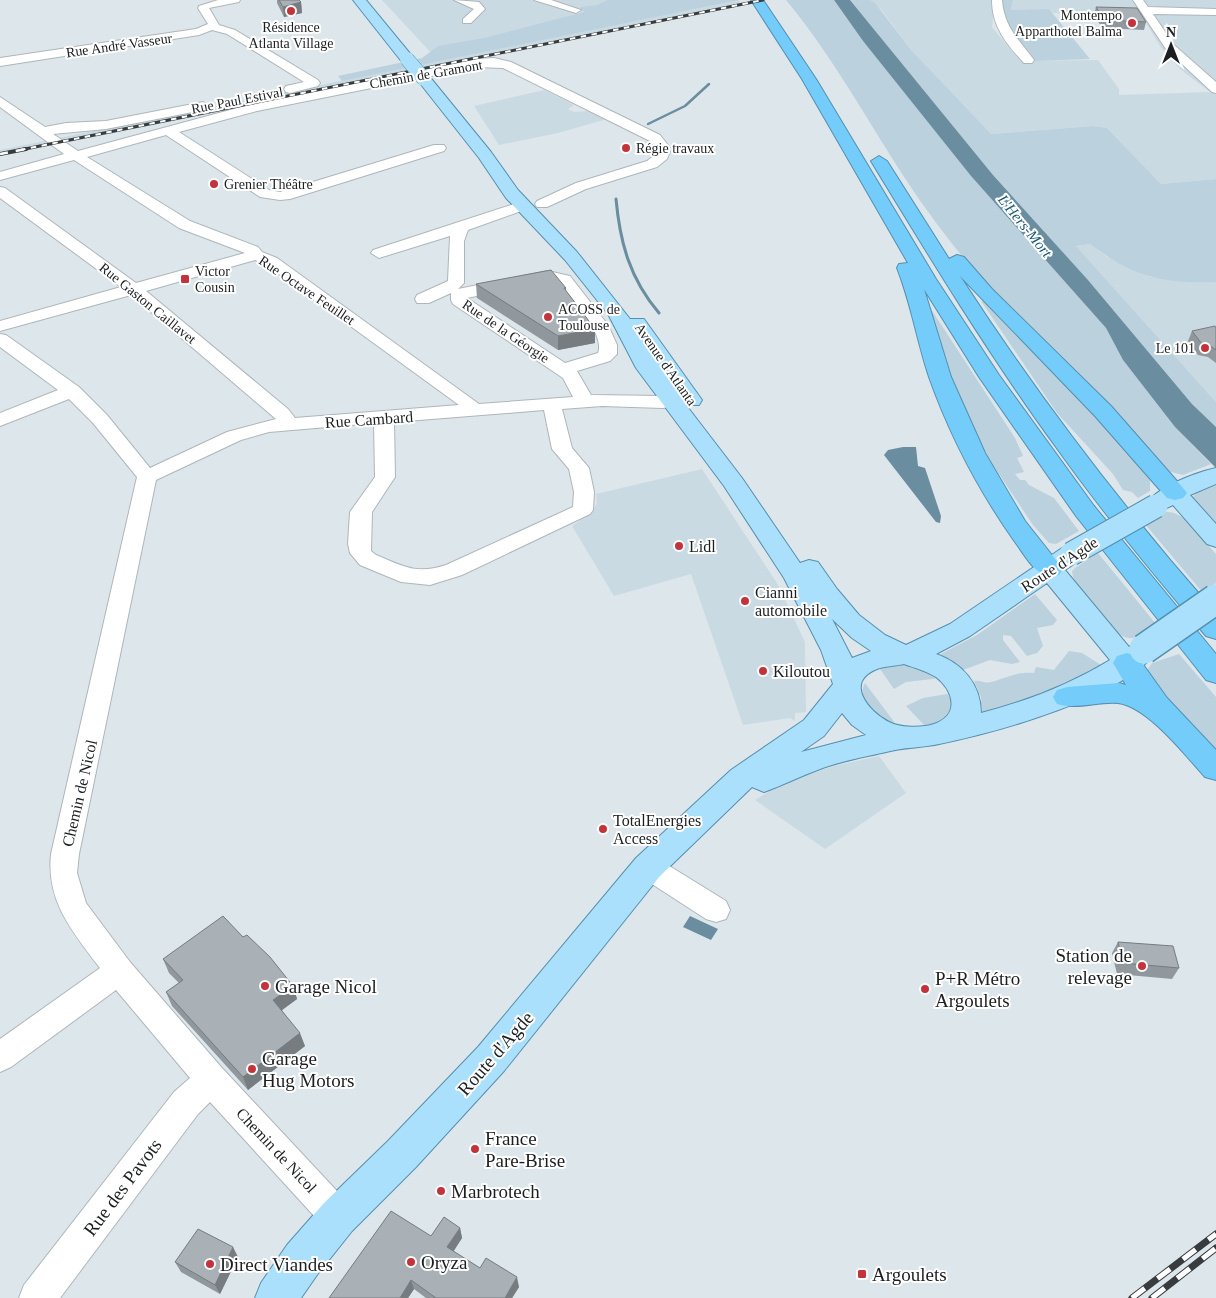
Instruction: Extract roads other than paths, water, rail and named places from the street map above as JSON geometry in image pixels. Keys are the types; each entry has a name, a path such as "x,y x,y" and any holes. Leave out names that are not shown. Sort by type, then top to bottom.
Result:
{"highway":[{"path":"749,0 754,7 767,14"},
{"path":"757,0 809,79 905,242 984,369 1049,463 1125,563 1216,673"},
{"path":"870,148 952,279 1044,415 1111,503 1216,630"},
{"path":"890,179 985,293 1104,411 1166,500"},
{"path":"905,242 897,249 919,302 940,376 958,420 978,461 1008,513 1060,561"},
{"path":"1135,656 1136,679 1216,769"},
{"path":"1067,697 1120,693 1140,700 1168,717"}],"main road":[{"name":"Avenue d'Atlanta","path":"359,0 532,200 571,256 618,312 646,368 673,390 800,554 816,582 851,624 875,642 904,655"},
{"name":"Avenue d'Atlanta","path":"366,0 410,59"},
{"name":"Avenue d'Atlanta","path":"673,390 797,578 835,650 848,685"},
{"name":"Route d'Agde","path":"904,655 946,639 1060,561 1166,500 1207,479"},
{"path":"1166,500 1216,539"},
{"path":"1060,561 1135,656"},
{"path":"948,732 961,720 967,706 962,686 944,669 932,662 904,655 875,658 863,664 852,673 848,685 849,698 856,712 875,728 902,737 925,738 1020,714 1067,697 1135,656 1216,599"},
{"name":"Route d'Agde","path":"276,1298 302,1260 338,1217 414,1142 491,1059 555,984 648,867 742,778 814,728 848,685"},
{"name":"Route d'Agde","path":"711,806 783,770 814,759 902,737"}],"street":[{"path":"212,27 214,21 205,13 202,4 235,0"},
{"path":"459,0 475,4 480,9 467,21"},
{"path":"539,0 576,10"},
{"path":"997,0 997,15 1002,27 1017,49 1028,60"},
{"path":"1141,5 1216,12"},
{"path":"1141,5 1170,47 1216,89"},
{"name":"Rue André Vasseur","path":"0,62 179,36 212,27"},
{"name":"Rue Paul Estival","path":"212,27 230,32 314,83"},
{"name":"Chemin de Gramont","path":"79,156 299,98 476,63 497,62 656,138 664,149 662,156 652,164 532,200 461,228 379,253"},
{"path":"314,83 339,79"},
{"name":"Rue Paul Estival","path":"42,132 66,127 106,126 314,83"},
{"path":"0,101 79,156"},
{"path":"8,120 23,117"},
{"path":"169,131 265,194 271,196 290,194 439,148"},
{"path":"0,176 79,156"},
{"name":"Rue Octave Feuillet","path":"79,156 149,201 159,210 183,223 252,250 256,255 271,261 463,399 476,411"},
{"name":"Rue Gaston Caillavet","path":"0,191 134,289 281,413 286,419 286,425"},
{"path":"424,299 449,288 456,282 456,241 461,228"},
{"path":"0,326 256,255"},
{"name":"Rue de la Géorgie","path":"562,370 604,357 608,354 609,349 606,337 598,323 564,279 548,276 459,294 459,300 562,370 594,401"},
{"path":"0,339 72,391 100,419 147,478"},
{"name":"Rue Cambard","path":"594,401 673,390"},
{"name":"Rue Cambard","path":"147,478 250,430 286,425 552,405 673,390"},
{"path":"0,420 72,391"},
{"path":"384,418 385,477 361,512 359,544 361,553 368,560 409,577 430,578 462,566 573,516 582,510 585,501 579,468 562,450 552,405"},
{"name":"Chemin de Nicol","path":"147,478 65,854 63,873 73,908 119,972 211,1079 338,1217"},
{"path":"648,867 716,910"},
{"path":"0,1057 119,972"},
{"name":"Rue des Pavots","path":"37,1298 186,1103 211,1079"}],"water":[{"name":"L'Hers-Mort","path":"834,0 850,0 993,175 1088,280 1192,404 1216,427 1216,468 1175,427 1123,360 1106,328 971,176 863,41"},
{"path":"916,447 918,466 925,468 941,516 940,523 936,522 884,455 888,450"},
{"path":"690,916 718,929 711,940 683,927"}],"waterway":[{"path":"648,124 685,106 709,84"},
{"path":"616,199 620,231 628,260 641,287 659,313"}],"railway":[{"path":"20,150 763,0"},
{"path":"0,154 26,149"},
{"path":"1132,1298 1216,1234"},
{"path":"1152,1298 1216,1248"}],"place":[{"name":"Résidence Atlanta Village","path":"291,11"},
{"name":"Montempo Apparthotel Balma","path":"1132,23"},
{"name":"Régie travaux","path":"626,148"},
{"name":"Grenier Théâtre","path":"214,184"},
{"name":"Victor Cousin","path":"185,279"},
{"name":"ACOSS de Toulouse","path":"548,317"},
{"name":"Le 101","path":"1205,348"},
{"name":"Lidl","path":"679,546"},
{"name":"Cianni automobile","path":"745,601"},
{"name":"Kiloutou","path":"763,671"},
{"name":"TotalEnergies Access","path":"603,829"},
{"name":"Station de relevage","path":"1142,966"},
{"name":"Garage Nicol","path":"265,986"},
{"name":"P+R Métro Argoulets","path":"925,989"},
{"name":"Garage Hug Motors","path":"252,1069"},
{"name":"France Pare-Brise","path":"475,1149"},
{"name":"Marbrotech","path":"441,1191"},
{"name":"Oryza","path":"411,1262"},
{"name":"Direct Viandes","path":"210,1264"},
{"name":"Argoulets","path":"862,1274"}]}
